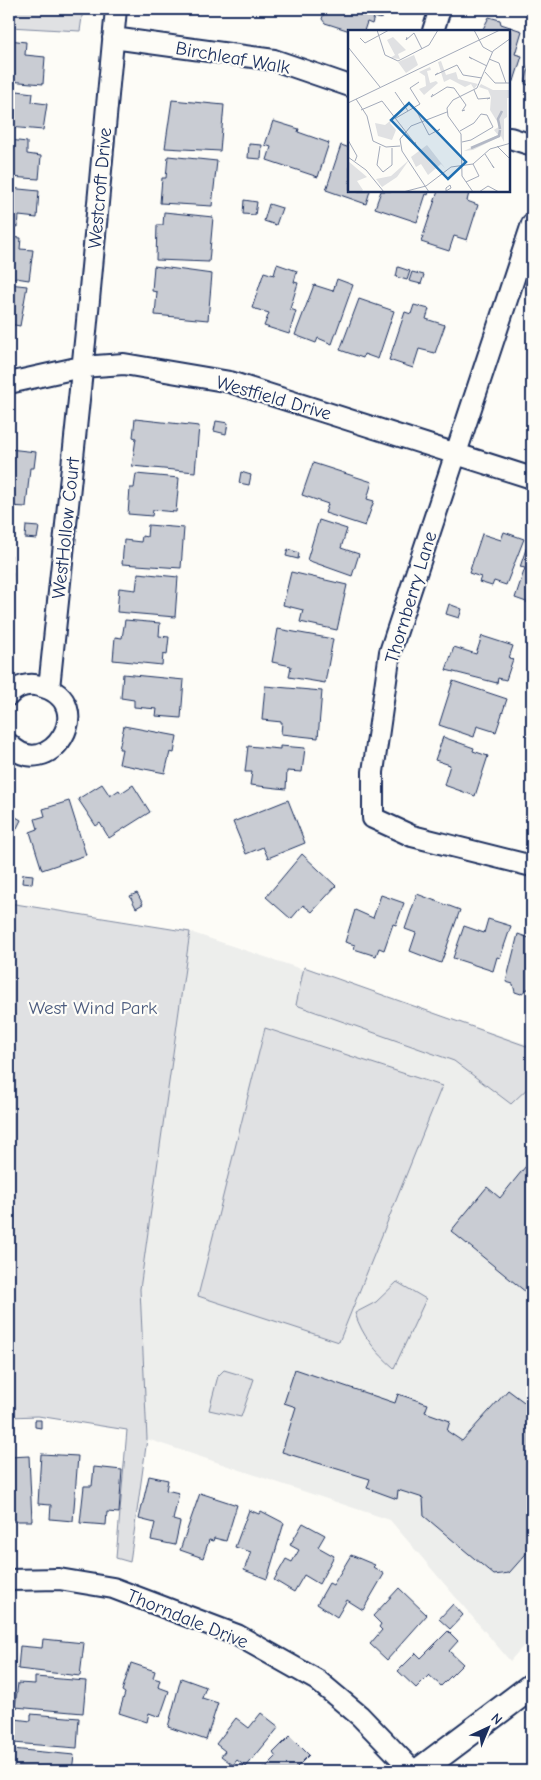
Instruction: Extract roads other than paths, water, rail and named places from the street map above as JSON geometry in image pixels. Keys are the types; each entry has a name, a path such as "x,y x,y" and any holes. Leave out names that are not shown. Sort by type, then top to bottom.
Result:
{"street":[{"name":"Westcroft Drive","path":"81,367 116,9"},
{"path":"433,30 440,9"},
{"name":"Birchleaf Walk","path":"113,38 274,60 348,85"},
{"path":"511,138 532,145"},
{"name":"Thornberry Lane","path":"532,224 390,652 373,772 373,818 412,836 532,866"},
{"name":"Westfield Drive","path":"9,383 81,367 124,364 230,382 532,478"},
{"name":"WestHollow Court","path":"49,688 81,367"},
{"path":"9,695 22,686 35,684 49,688 62,700 67,711 69,723 64,737 56,746 42,754 26,754 9,744"},
{"name":"Thorndale Drive","path":"9,1580 60,1579 114,1588 237,1635 317,1680 360,1716 414,1771"},
{"path":"419,1771 532,1686"}],"park label":[{"name":"West Wind Park","path":"93,1007"}]}
